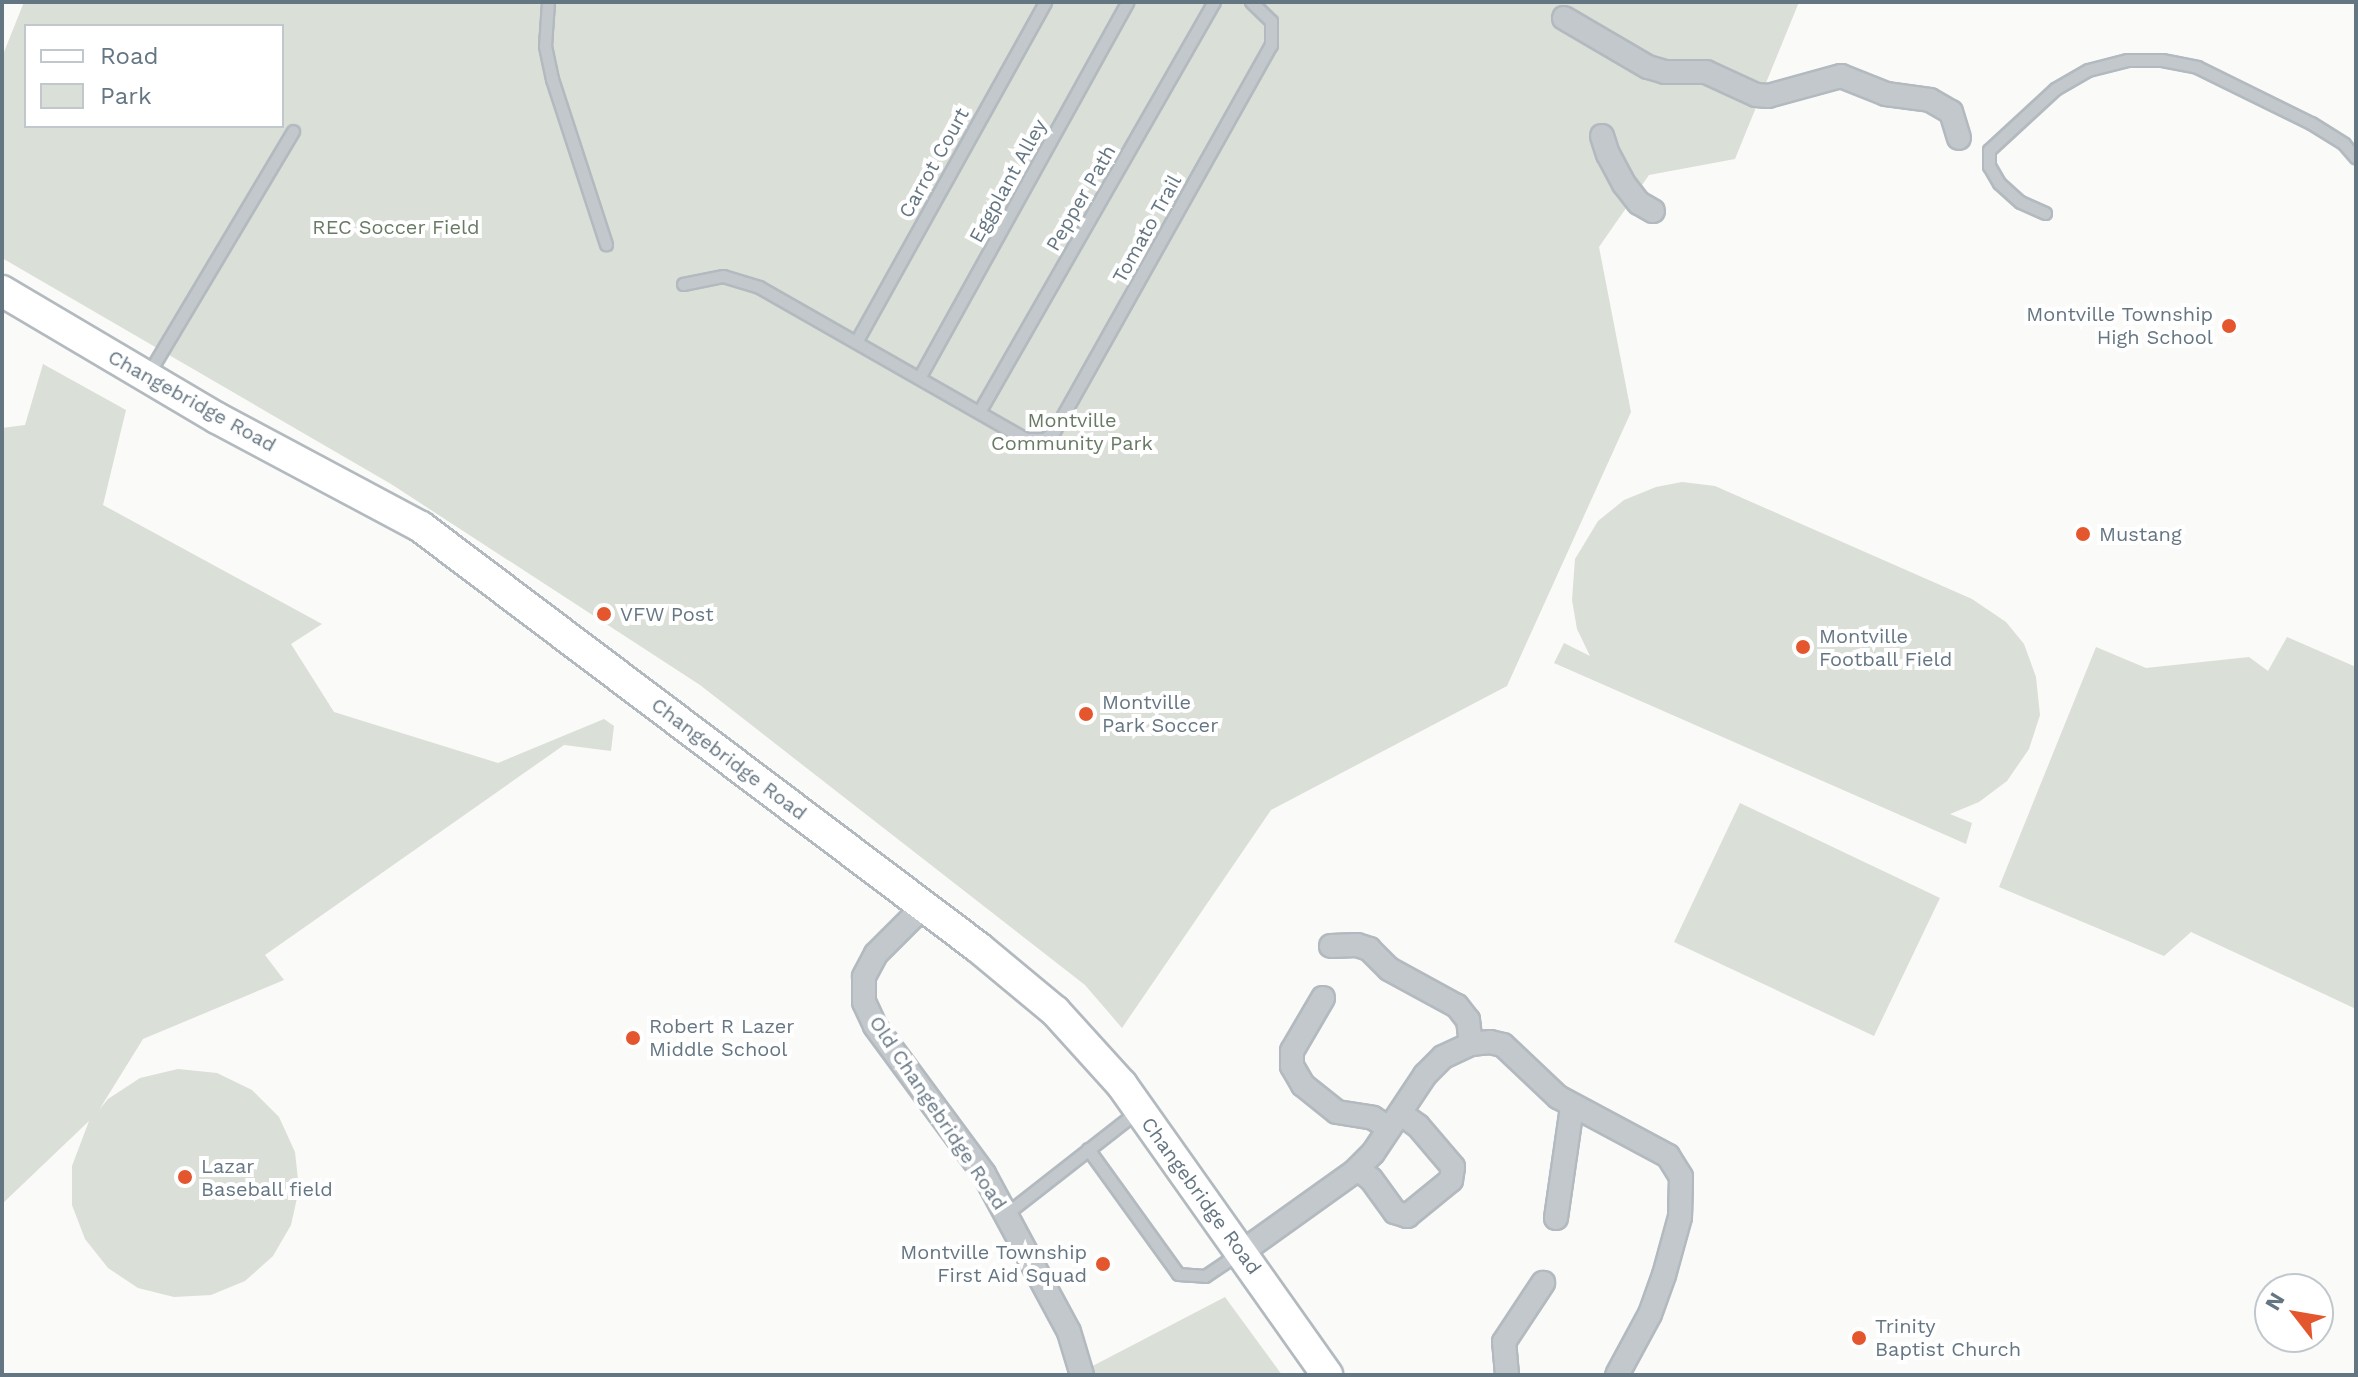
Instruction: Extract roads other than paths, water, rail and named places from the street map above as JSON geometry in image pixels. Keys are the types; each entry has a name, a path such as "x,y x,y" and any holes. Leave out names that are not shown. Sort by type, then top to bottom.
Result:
{"main road":[{"name":"Changebridge Road","path":"2,291 147,377 421,527 924,906 1055,1011 1140,1110 1327,1375"}],"street":[{"path":"1564,18 1624,61 1665,72 1706,72 1756,95 1768,96 1841,76 1886,94 1920,97 1945,105 1951,112 1959,138"},
{"path":"1602,136 1624,184 1639,203 1653,211"},
{"name":"Old Changebridge Road","path":"924,906 876,954 864,977 864,1002 875,1026 970,1153 1006,1214 1069,1332 1082,1375"},
{"path":"1331,946 1357,945 1369,949 1389,969 1457,1006 1468,1020 1471,1044"},
{"path":"1323,998 1292,1051 1292,1066 1303,1085 1337,1112 1418,1126 1453,1167 1451,1180 1407,1216 1395,1212 1371,1179 1358,1169"},
{"path":"1242,1252 1358,1169 1433,1066 1454,1050 1471,1044 1490,1042 1503,1045 1548,1089 1572,1107 1657,1148 1676,1165 1681,1177 1680,1217 1664,1275 1650,1314 1617,1375"},
{"path":"1556,1218 1572,1107"},
{"path":"1507,1375 1504,1342 1543,1283"}],"lane":[{"path":"548,2 545,46 552,79 606,244"},
{"name":"Carrot Court","path":"856,342 1045,2"},
{"name":"Eggplant Alley","path":"919,378 1127,2"},
{"name":"Pepper Path","path":"979,412 1214,2"},
{"name":"Tomato Trail","path":"979,412 1025,439 1040,440 1053,433 1271,45 1273,27 1251,2"},
{"path":"2045,213 2020,202 1999,183 1989,166 1989,150 2055,89 2088,70 2127,60 2162,60 2197,67 2311,123 2344,144 2356,158"},
{"path":"147,377 293,131"},
{"path":"683,284 712,276 734,278 759,287 979,412"},
{"path":"1006,1214 1140,1110"},
{"path":"1088,1149 1178,1274 1205,1276 1242,1252"}],"place":[{"name":"Montville Township High School","path":"2229,326"},
{"name":"Mustang","path":"2083,534"},
{"name":"VFW Post","path":"604,614"},
{"name":"Montville Football Field","path":"1803,647"},
{"name":"Montville Park Soccer","path":"1086,714"},
{"name":"Robert R Lazer Middle School","path":"633,1038"},
{"name":"Lazar Baseball field","path":"185,1177"},
{"name":"Montville Township First Aid Squad","path":"1103,1264"},
{"name":"Trinity Baptist Church","path":"1859,1338"}],"park label":[{"name":"REC Soccer Field","path":"396,227"},
{"name":"Montville Community Park","path":"1072,432"}]}
